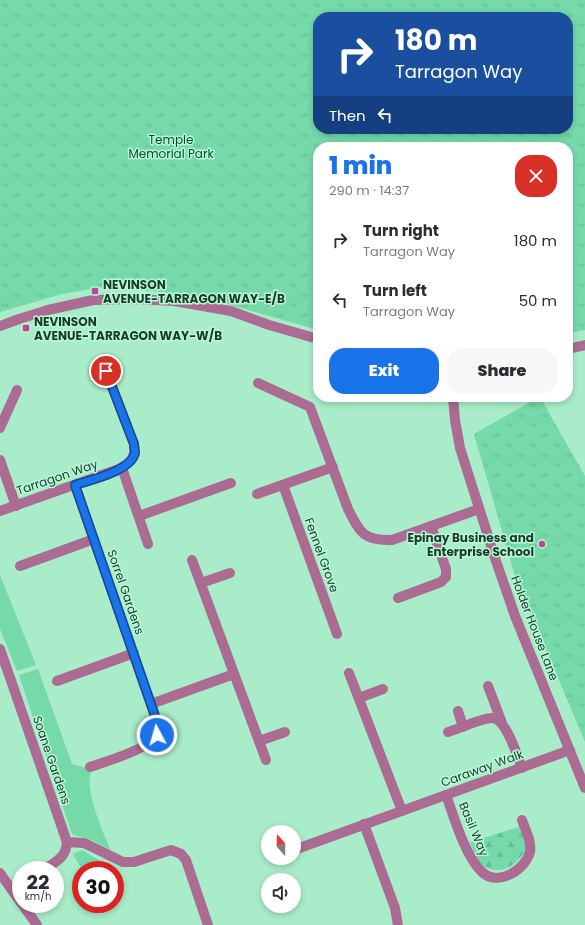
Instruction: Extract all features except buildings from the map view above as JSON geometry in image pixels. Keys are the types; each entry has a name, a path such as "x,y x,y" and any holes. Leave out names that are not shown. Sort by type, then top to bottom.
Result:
{"street":[{"path":"0,326 48,310 93,300 135,299 174,301 231,311 269,325 313,338"},
{"path":"573,348 585,345"},
{"name":"Tarragon Way","path":"0,511 122,468 129,463 135,453 134,444 106,371"},
{"path":"258,383 310,407 348,509 356,525 366,536 378,540 392,540 479,509"},
{"path":"0,428 17,390"},
{"name":"Holder House Lane","path":"453,402 460,448 515,616 585,788"},
{"path":"0,460 16,506"},
{"path":"257,494 333,467"},
{"path":"122,468 148,544"},
{"path":"139,516 231,483"},
{"name":"Sorrel Gardens","path":"75,485 134,653 157,725 157,735 151,743 142,748 90,767"},
{"name":"Fennel Grove","path":"283,485 337,634"},
{"path":"398,598 440,582 446,577 446,569 431,526"},
{"name":"Sorrel Gardens","path":"20,566 94,539"},
{"path":"192,560 266,760"},
{"path":"201,582 230,573"},
{"name":"Soane Gardens","path":"0,650 67,842"},
{"name":"Sorrel Gardens","path":"57,681 134,653"},
{"path":"349,673 402,811"},
{"path":"151,704 234,674"},
{"path":"488,686 502,723 522,768"},
{"path":"359,698 383,690"},
{"path":"458,711 463,727"},
{"path":"448,732 494,718 502,723"},
{"path":"259,741 285,732"},
{"name":"Caraway Walk","path":"301,847 570,750"},
{"name":"Basil Way","path":"446,795 468,851 475,865 483,874 494,877 508,876 519,870 526,861 530,850 522,820"},
{"path":"364,824 395,908 398,925"},
{"path":"56,861 62,857 66,850 67,842 84,843 123,862 134,862 172,850 181,854 186,860 208,925"},
{"path":"0,873 10,888"},
{"path":"28,913 37,925"}],"green space":[{"name":"Temple Memorial Park","path":"0,0 585,0 585,330 573,332 573,142 313,142 313,329 202,297 110,286 62,294 0,312"},
{"name":"Epinay Business and Enterprise School","path":"530,402 543,402 585,476 585,742 535,623 519,590 474,434"},
{"path":"0,575 36,665 17,671 0,629"},
{"path":"38,669 72,764 83,767 91,772 91,794 95,811 111,850 91,840 72,834 19,675"},
{"path":"519,827 526,850 514,864 497,870 484,866 479,862 470,842"},
{"path":"82,850 100,861 77,861 73,854"}],"place":[{"name":"NEVINSON AVENUE-TARRAGON WAY-E/B","path":"95,291"},
{"name":"NEVINSON AVENUE-TARRAGON WAY-W/B","path":"26,328"},
{"name":"Epinay Business and Enterprise School","path":"542,544"}],"route":[{"path":"106,371 134,444 135,453 129,463 119,469 75,485 154,713 157,725 157,735"}]}
